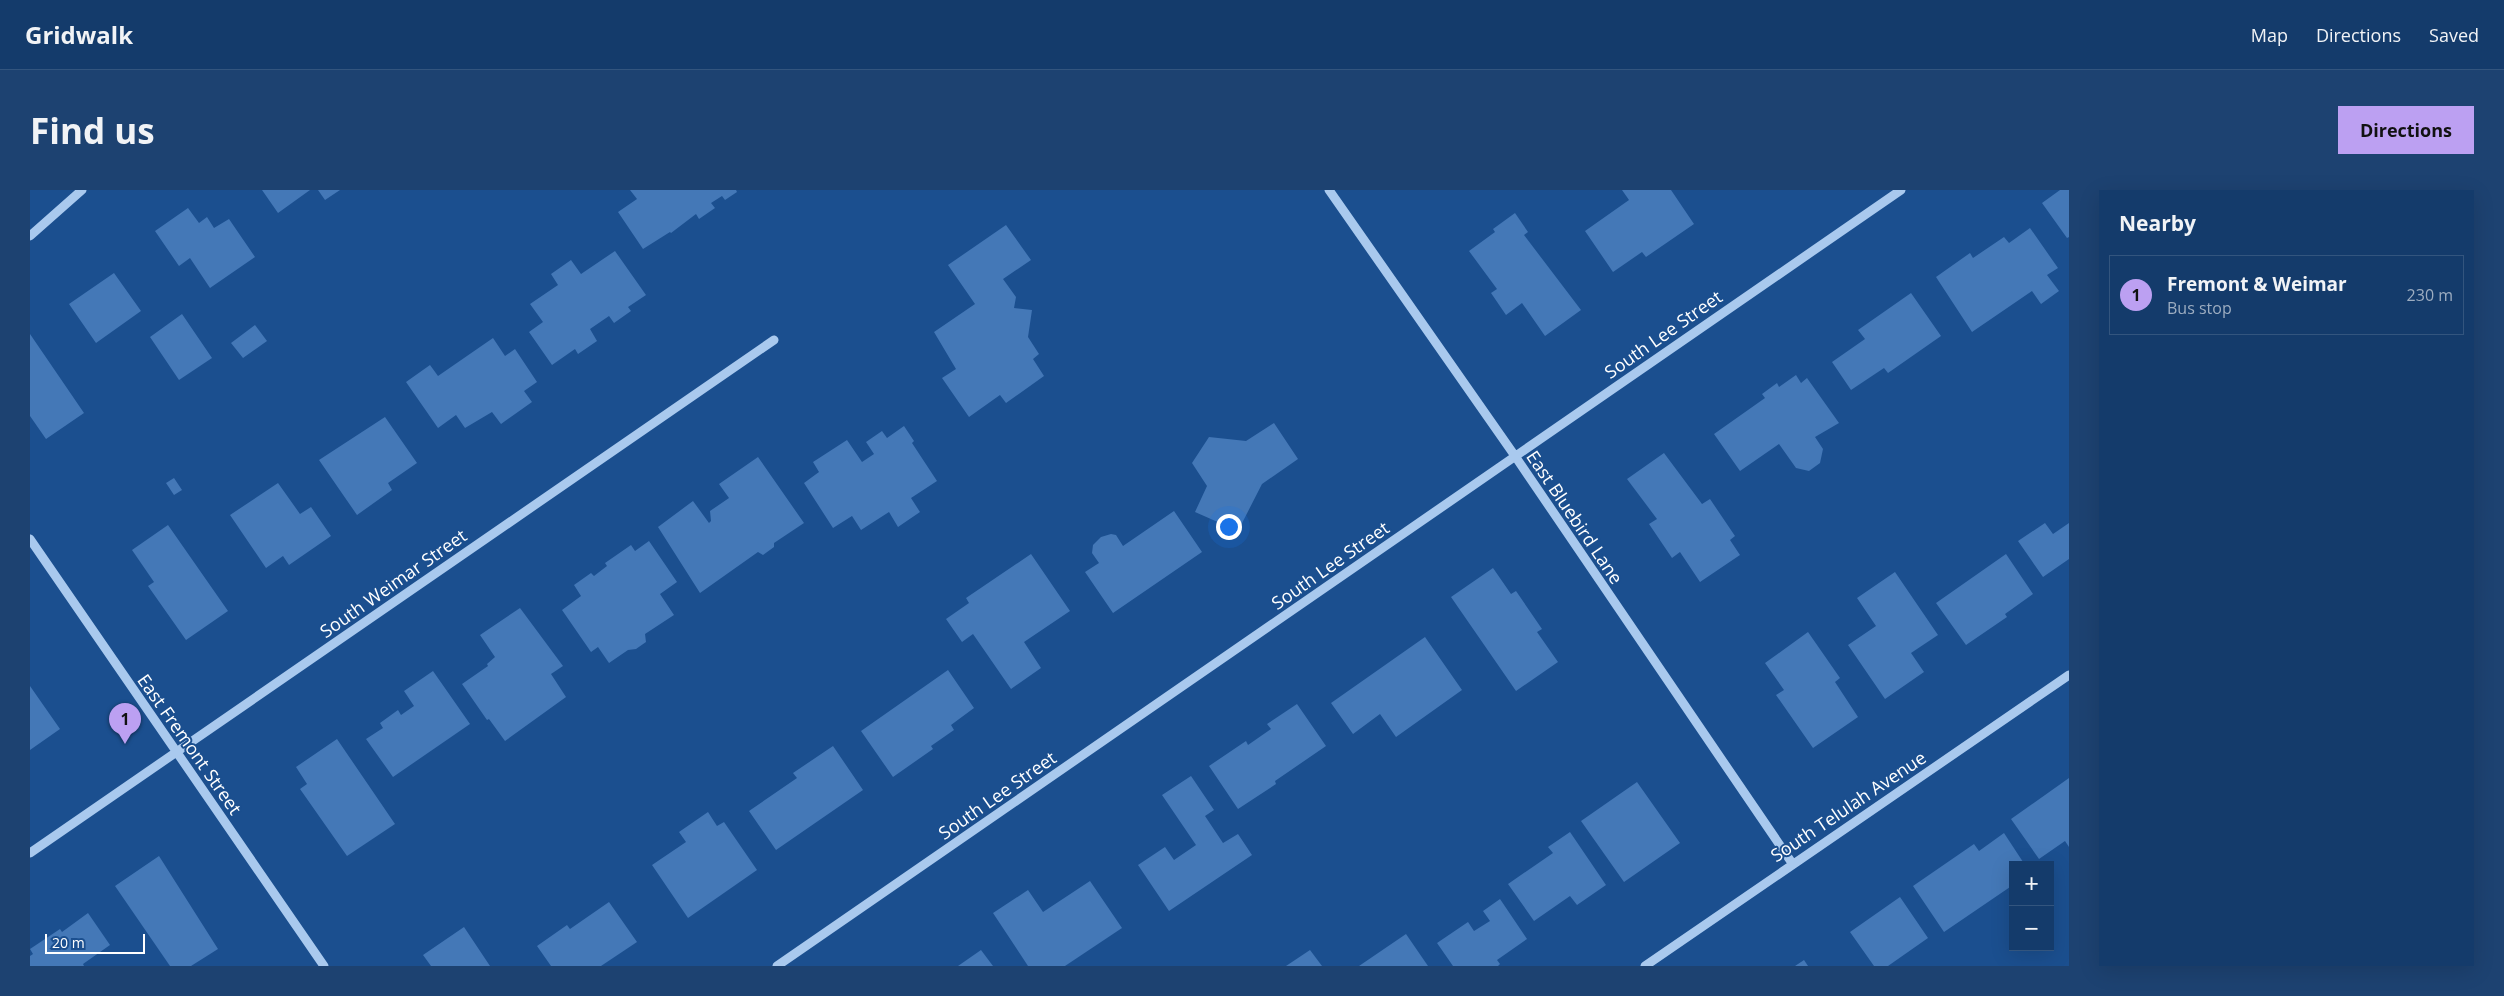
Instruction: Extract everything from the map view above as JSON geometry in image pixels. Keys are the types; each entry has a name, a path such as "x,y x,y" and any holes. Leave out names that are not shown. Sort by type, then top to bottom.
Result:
{"street":[{"path":"30,236 82,190"},
{"name":"East Bluebird Lane","path":"1329,190 1515,456 1792,863"},
{"name":"South Lee Street","path":"777,966 1900,190"},
{"name":"South Weimar Street","path":"30,853 774,340"},
{"name":"East Fremont Street","path":"30,539 324,966"},
{"name":"South Telulah Avenue","path":"1645,966 1792,863 2069,675"}],"building":[{"path":"262,190 310,190 278,213"},
{"path":"318,190 340,190 325,200"},
{"path":"630,190 736,190 737,192 725,200 722,196 711,203 715,208 699,219 696,214 671,233 643,249 618,212 637,199"},
{"path":"1622,190 1671,190 1694,224 1646,257 1642,252 1613,272 1585,231 1629,200"},
{"path":"2060,190 2069,190 2069,237 2067,238 2042,203"},
{"path":"188,208 199,223 207,217 214,228 229,219 255,257 210,288 190,258 179,266 155,231"},
{"path":"1515,213 1528,232 1524,235 1581,310 1545,336 1522,303 1506,315 1491,293 1497,289 1469,251 1495,232 1493,229"},
{"path":"1006,225 1031,260 1003,279 1016,297 1014,308 1032,310 1028,337 1039,354 1033,359 1044,376 1006,403 1000,395 969,417 942,378 956,369 934,332 975,304 948,265"},
{"path":"2030,228 2058,268 2047,275 2059,291 2041,304 2032,291 1972,332 1936,277 1970,253 1973,258 2004,237 2009,243"},
{"path":"615,251 646,295 628,307 631,311 614,323 609,316 590,329 597,341 578,354 575,349 552,365 529,332 543,322 530,304 558,285 551,274 571,260 581,274"},
{"path":"114,273 141,311 96,343 69,304"},
{"path":"1911,293 1941,336 1888,373 1884,368 1851,390 1832,362 1865,339 1858,330"},
{"path":"182,314 212,358 179,380 150,337"},
{"path":"255,325 267,341 243,358 231,343"},
{"path":"30,334 84,413 46,439 30,416"},
{"path":"493,338 505,356 515,349 537,382 524,391 532,402 501,424 492,412 465,428 456,415 438,428 406,382 430,365 438,376"},
{"path":"1796,375 1801,383 1807,378 1839,423 1815,437 1823,449 1820,463 1809,471 1796,468 1779,444 1740,471 1714,434 1765,398 1762,394 1777,383 1779,387"},
{"path":"385,417 417,463 388,483 392,490 357,515 319,460"},
{"path":"1274,423 1298,459 1262,484 1238,531 1195,512 1207,486 1192,463 1209,437 1246,441"},
{"path":"904,426 914,441 912,443 937,481 911,498 920,512 898,527 889,512 861,530 852,516 833,528 804,483 819,472 813,462 847,440 862,462 874,454 866,442 882,431 887,438"},
{"path":"1664,453 1702,504 1710,499 1735,536 1730,540 1740,555 1700,582 1680,552 1672,558 1649,524 1657,519 1627,479"},
{"path":"758,457 804,523 774,543 774,547 763,555 758,552 700,593 658,527 693,501 709,523 711,521 710,511 729,498 719,484"},
{"path":"174,478 182,490 174,495 166,483"},
{"path":"278,483 300,514 311,507 331,536 289,565 283,556 266,568 230,515"},
{"path":"1174,511 1202,552 1113,613 1085,572 1099,563 1092,553 1093,545 1101,537 1111,534 1116,535 1123,546"},
{"path":"2045,523 2053,534 2069,523 2069,559 2043,577 2018,541"},
{"path":"168,525 228,611 186,640 148,586 154,582 132,550"},
{"path":"649,541 677,582 660,594 674,615 645,634 646,642 636,649 628,650 609,663 598,647 591,652 562,610 581,596 574,585 591,573 594,576 607,566 605,563 631,545 635,551"},
{"path":"1031,554 1070,611 1024,642 1041,668 1011,689 973,634 962,642 946,619 969,603 966,598"},
{"path":"2006,554 2033,594 2005,614 2007,617 1966,645 1936,603"},
{"path":"1493,568 1511,594 1516,591 1542,629 1537,632 1558,662 1516,691 1451,597"},
{"path":"1895,572 1938,635 1911,653 1924,672 1885,699 1848,645 1876,626 1857,598"},
{"path":"520,608 563,666 551,674 566,697 505,741 489,719 487,720 462,684 488,666 487,664 495,657 480,635"},
{"path":"1808,632 1840,678 1835,682 1858,717 1813,748 1776,695 1784,690 1765,663"},
{"path":"1425,637 1462,690 1396,737 1380,714 1353,734 1331,703"},
{"path":"948,670 974,708 951,725 954,730 931,746 933,749 893,777 861,731"},
{"path":"433,671 470,724 393,777 366,739 383,728 380,723 398,710 401,715 414,706 404,691"},
{"path":"30,686 60,729 30,750"},
{"path":"1297,704 1326,746 1275,781 1276,784 1238,809 1209,766 1246,741 1248,745 1271,729 1267,724"},
{"path":"337,739 395,824 347,856 300,789 307,784 296,767"},
{"path":"833,746 863,790 776,850 749,811 797,778 793,773"},
{"path":"1191,776 1214,810 1205,816 1223,843 1238,834 1252,855 1169,911 1138,865 1165,847 1174,860 1196,845 1162,795"},
{"path":"2069,778 2069,847 2065,841 2039,859 2011,819"},
{"path":"1637,782 1680,843 1624,882 1581,821"},
{"path":"708,812 717,826 724,822 757,870 688,918 652,865 686,842 679,832"},
{"path":"1570,832 1606,885 1577,905 1570,896 1534,921 1508,884 1553,853 1548,847"},
{"path":"2004,833 2022,861 2009,861 2009,888 1944,932 1913,886 1974,844 1979,851"},
{"path":"159,856 218,949 191,966 170,966 115,886"},
{"path":"1090,881 1122,928 1065,966 1028,966 993,913 1028,890 1043,912"},
{"path":"1900,897 1928,938 1888,966 1874,966 1850,932"},
{"path":"1500,899 1527,939 1497,960 1500,964 1498,966 1453,966 1437,943 1468,922 1474,931 1490,921 1483,911"},
{"path":"609,902 637,942 601,966 551,966 537,946 567,925 570,929"},
{"path":"88,913 110,945 83,964 84,966 30,966 30,956 33,954 30,949 60,929 62,932"},
{"path":"464,927 490,966 431,966 423,955"},
{"path":"1406,934 1428,966 1359,966"},
{"path":"981,950 993,966 958,966"},
{"path":"1310,950 1322,966 1286,966"},
{"path":"1804,960 1808,966 1795,966"}],"place":[{"name":"Fremont & Weimar","path":"125,744"}]}
